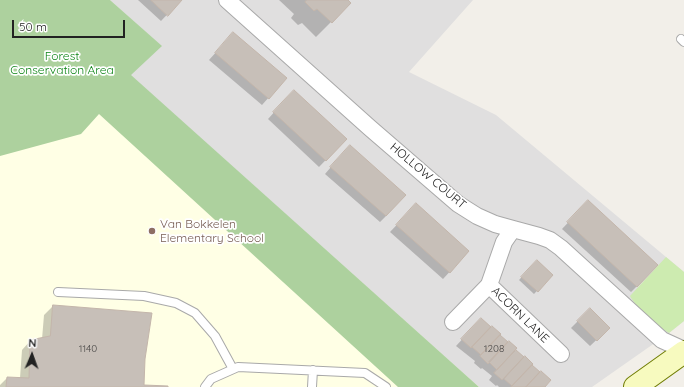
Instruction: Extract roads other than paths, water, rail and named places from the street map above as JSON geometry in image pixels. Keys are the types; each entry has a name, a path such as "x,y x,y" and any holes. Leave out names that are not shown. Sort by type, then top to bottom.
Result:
{"main road":[{"path":"635,387 684,351"}],"street":[{"name":"HOLLOW COURT","path":"227,0 374,132 458,204 495,224 550,240 561,248 662,340 684,351"},
{"name":"ACORN LANE","path":"513,229 504,242 489,285 561,354"},
{"path":"453,322 489,285"}],"lane":[{"path":"58,292 144,296 176,304 195,313 215,336 233,369"},
{"path":"206,387 211,379 238,367 365,373 386,387"},
{"path":"312,387 313,370"}],"place":[{"name":"Van Bokkelen Elementary School","path":"152,231"}],"park label":[{"name":"Forest Conservation Area","path":"62,63"}]}
